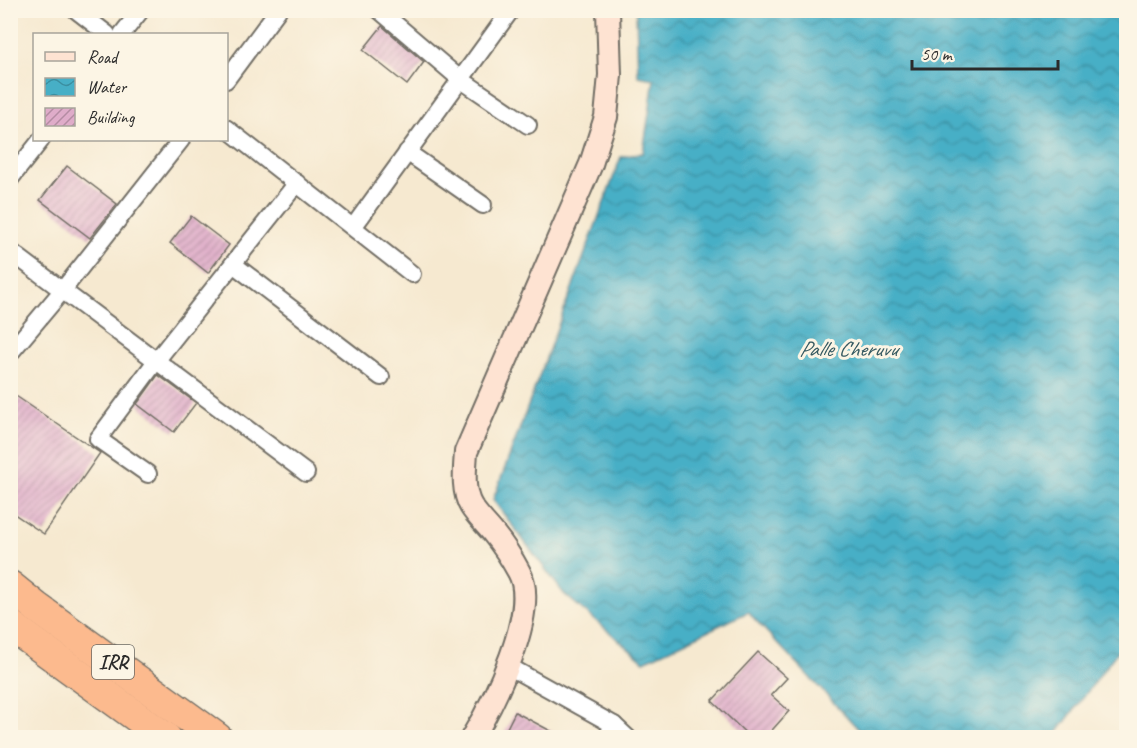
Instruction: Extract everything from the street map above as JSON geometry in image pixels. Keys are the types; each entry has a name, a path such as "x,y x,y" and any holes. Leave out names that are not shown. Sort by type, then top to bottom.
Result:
{"highway":[{"name":"IRR","path":"10,586 217,738"},
{"name":"IRR","path":"10,625 166,738"}],"street":[{"path":"76,10 106,33"},
{"path":"123,33 141,10"},
{"path":"228,78 278,10"},
{"path":"379,10 460,79 528,125"},
{"path":"354,226 511,10"},
{"path":"472,738 488,712 508,666 525,609 521,574 496,536 470,505 464,476 466,452 594,155 606,117 610,75 608,10"},
{"path":"228,130 354,226 412,274"},
{"path":"12,175 40,141"},
{"path":"10,353 180,141"},
{"path":"407,152 483,205"},
{"path":"148,474 98,439 156,361 297,183"},
{"path":"10,251 306,473"},
{"path":"233,264 381,377"},
{"path":"508,666 610,731 628,738"}],"water":[{"name":"Palle Cheruvu","path":"636,11 1126,11 1126,640 1054,737 866,737 748,612 644,661 564,594 493,500 621,157 643,153 654,79 638,76"}],"building":[{"path":"382,26 424,62 407,85 363,50"},
{"path":"67,166 117,204 90,238 40,200"},
{"path":"191,216 229,245 208,273 170,243"},
{"path":"158,375 196,403 174,432 137,404"},
{"path":"10,392 100,453 44,534 10,511"},
{"path":"758,652 787,678 771,695 789,711 765,738 751,738 712,701"},
{"path":"515,712 564,738 502,738"}]}
